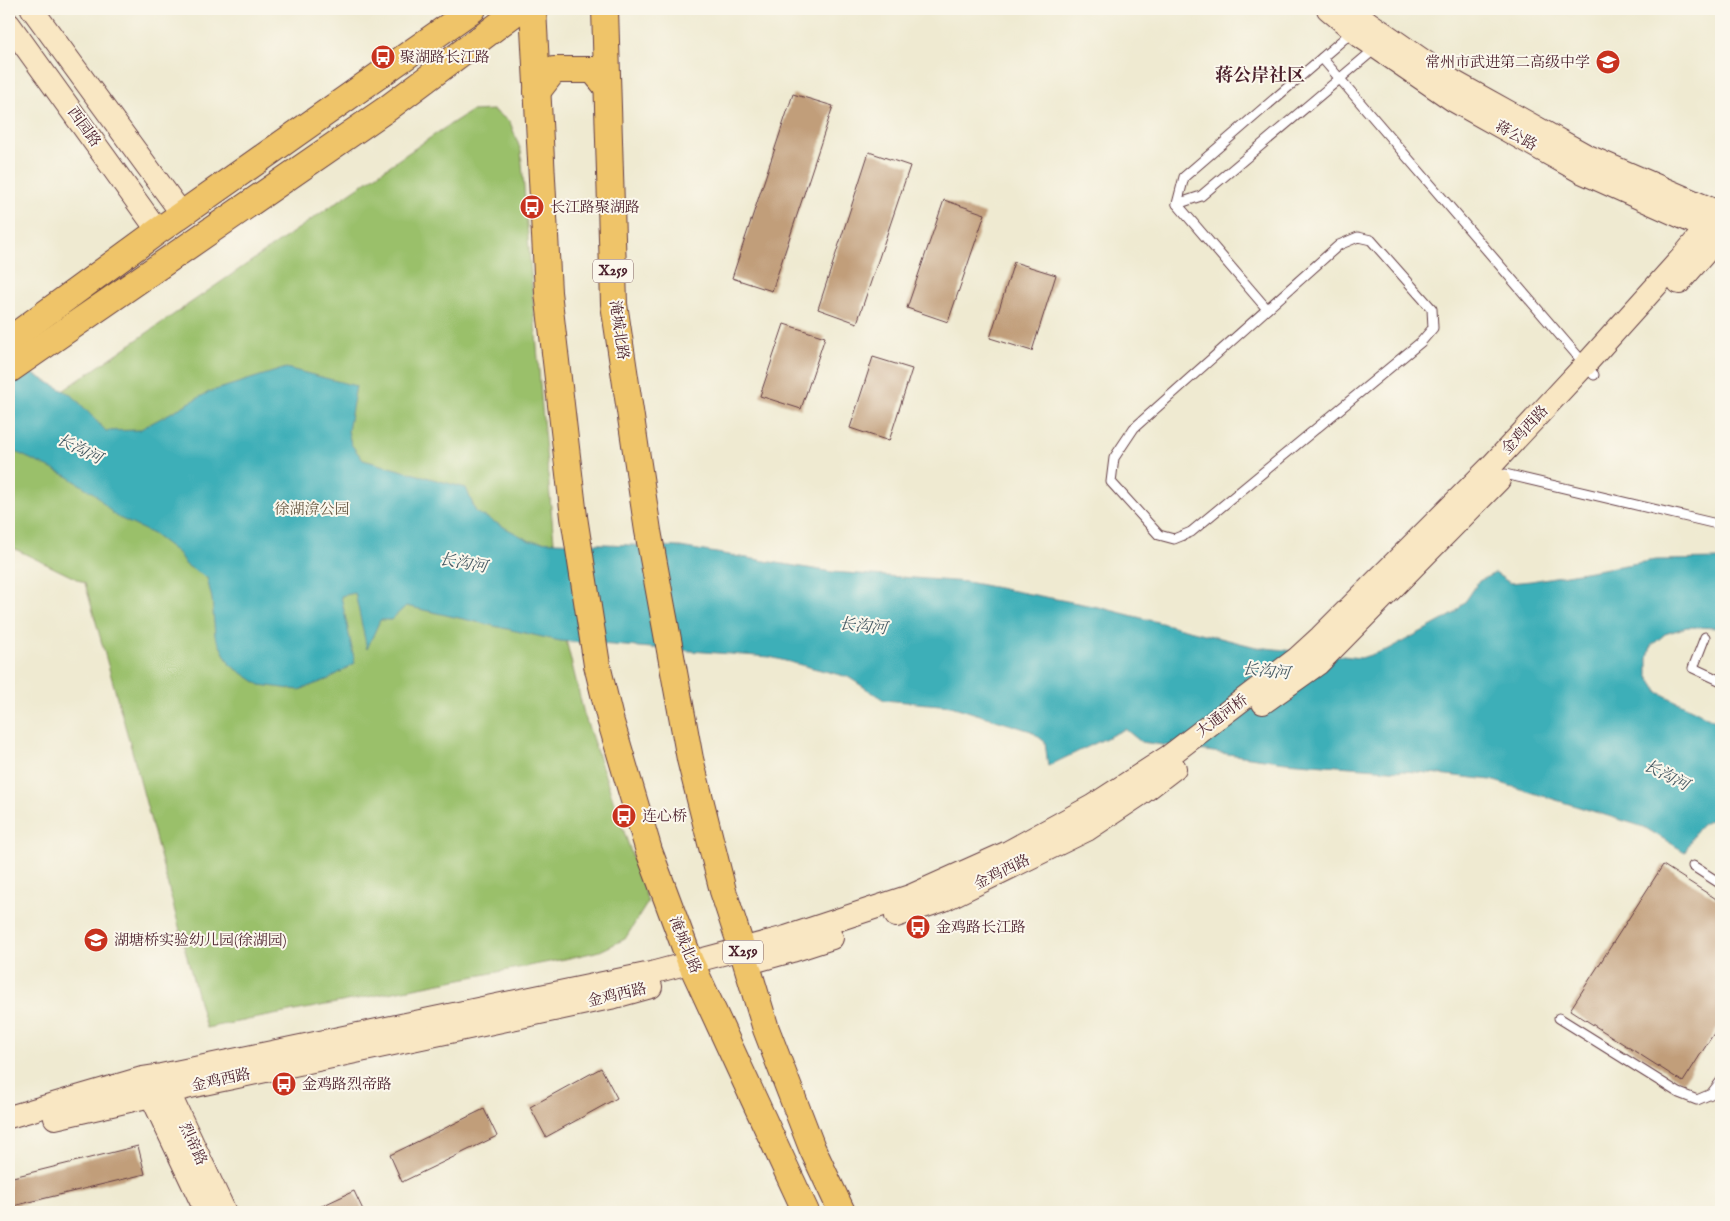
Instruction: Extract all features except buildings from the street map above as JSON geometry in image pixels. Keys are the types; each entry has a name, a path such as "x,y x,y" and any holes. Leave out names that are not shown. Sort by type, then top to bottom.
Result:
{"main road":[{"path":"11,339 158,231 473,9"},
{"path":"9,370 388,108 520,9"},
{"path":"532,9 537,92"},
{"name":"淹城北路","path":"605,9 614,304 648,530 690,759 723,891 744,956"},
{"path":"537,92 554,70 593,70 607,87"},
{"name":"淹城北路","path":"537,92 548,292 574,517 598,665 610,719 650,851 694,968 806,1212"},
{"name":"X259","path":"744,956 766,1029 812,1148 842,1212"},
{"path":"812,1148 856,1212"}],"street":[{"name":"西园路","path":"32,9 182,214"},
{"name":"蒋公路","path":"1328,9 1353,31 1376,38 1586,155 1718,225"},
{"name":"蒋公路","path":"1353,9 1376,38"},
{"name":"西园路","path":"9,24 158,231"},
{"name":"金鸡西路","path":"1329,641 1505,474 1684,256 1718,225"},
{"name":"金鸡西路","path":"1329,641 1491,466 1590,370"},
{"name":"大通河桥","path":"1179,757 1289,664 1329,641"},
{"name":"金鸡西路","path":"9,1117 651,973 694,968 744,956 792,951 944,900 1087,830 1142,794 1179,757"},
{"name":"金鸡西路","path":"9,1132 156,1085"},
{"name":"烈帝路","path":"156,1085 206,1212"},
{"name":"烈帝路","path":"156,1085 226,1212"}],"lane":[{"path":"1177,204 1184,177 1353,31"},
{"path":"1177,204 1201,196 1339,79 1376,38"},
{"path":"1322,58 1590,370"},
{"path":"1177,204 1267,309"},
{"path":"1358,237 1370,240 1432,309 1432,328 1421,342 1191,532 1174,539 1159,535 1111,482 1114,458 1134,428 1267,309 1339,245 1358,237"},
{"path":"1505,474 1721,526"},
{"path":"1705,637 1693,668 1721,681"},
{"path":"1693,866 1721,884"},
{"path":"1559,1018 1688,1097 1697,1100 1711,1094 1721,1081"}],"green space":[{"name":"徐湖渰公园","path":"493,110 510,122 521,151 561,619 584,714 648,902 625,939 600,951 206,1028 85,583 9,546 9,428 440,131 471,111"}],"water":[{"name":"长沟河","path":"9,361 72,395 106,431 139,430 209,392 286,368 356,386 348,431 351,444 363,460 466,488 476,512 530,541 680,547 832,572 967,582 1098,607 1256,647 1361,658 1389,649 1454,614 1479,581 1495,573 1510,583 1655,560 1721,559 1721,628 1687,627 1665,634 1651,646 1648,658 1648,676 1658,692 1721,724 1721,821 1707,822 1702,825 1694,834 1685,852 1644,827 1491,780 1429,773 1286,762 1141,742 1125,729 1048,766 1045,742 1031,731 951,706 884,700 848,677 770,657 560,641 406,606 391,620 380,620 367,649 355,593 341,596 355,663 329,679 299,690 260,685 230,665 215,636 212,599 207,578 186,565 178,553 153,534 115,516 95,494 67,476 9,449"}],"place":[{"name":"聚湖路长江路","path":"383,57"},
{"name":"常州市武进第二高级中学","path":"1608,62"},
{"name":"长江路聚湖路","path":"532,207"},
{"name":"连心桥","path":"624,816"},
{"name":"金鸡路长江路","path":"918,927"},
{"name":"湖塘桥实验幼儿园(徐湖园)","path":"96,940"},
{"name":"金鸡路烈帝路","path":"284,1084"}],"district":[{"name":"蒋公岸社区","path":"1260,76"}]}
